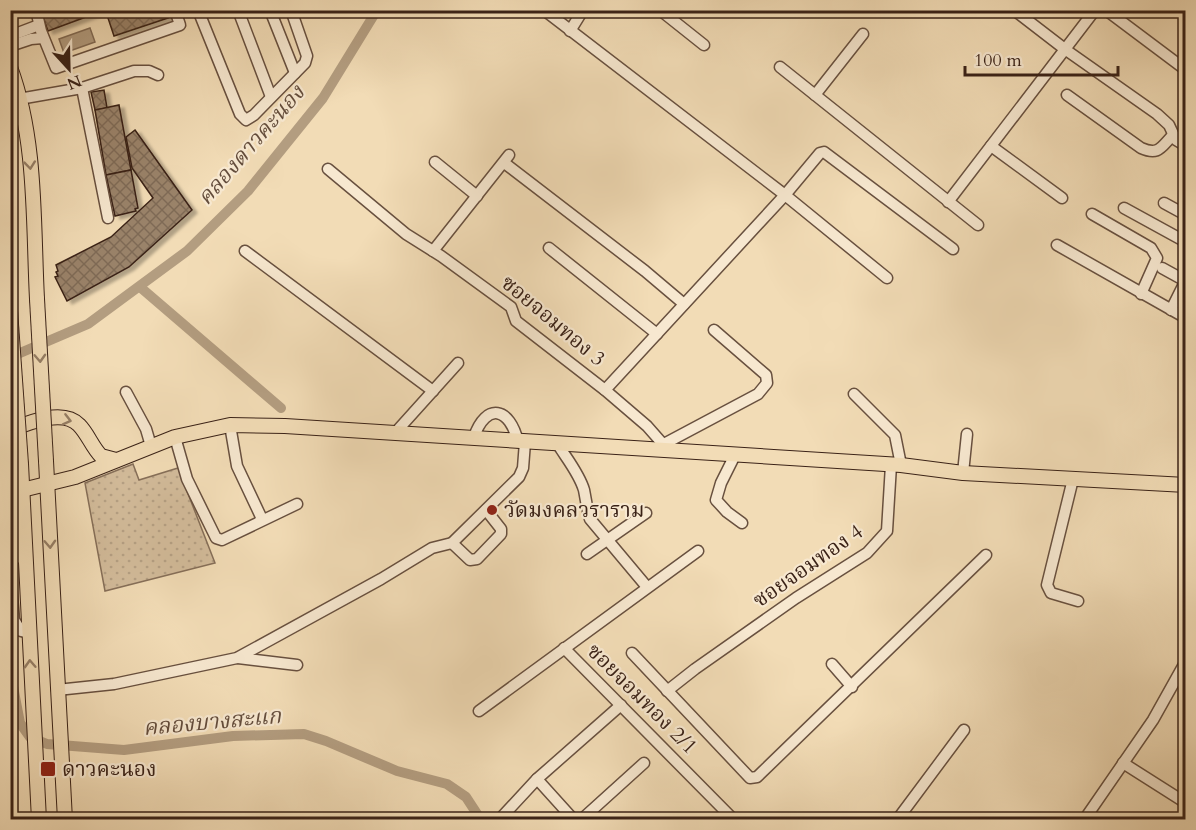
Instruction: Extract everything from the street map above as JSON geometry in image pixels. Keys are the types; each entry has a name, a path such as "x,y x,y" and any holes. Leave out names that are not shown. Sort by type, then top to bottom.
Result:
{"main road":[{"path":"10,67 26,132 31,173 65,819"},
{"path":"10,310 21,464 39,819"},
{"path":"10,430 52,418 70,419 78,423 100,456 116,460"},
{"path":"22,490 47,486 75,477 175,437 230,425 285,426 522,442 667,448 735,455 896,465 963,473 1185,485"},
{"path":"10,531 26,566"}],"street":[{"path":"36,10 39,25 56,68 180,25 175,10"},
{"path":"198,10 240,114 246,120 254,115 305,63 307,56 291,10"},
{"path":"238,10 271,98"},
{"path":"270,10 295,73"},
{"path":"544,10 785,195 887,278"},
{"path":"570,30 583,10"},
{"path":"660,10 704,45"},
{"path":"1014,10 1157,114 1169,125 1179,142 1185,146"},
{"path":"948,202 1095,10"},
{"path":"1106,10 1185,70"},
{"path":"10,36 39,25"},
{"path":"815,95 863,34"},
{"path":"10,46 31,39 44,38"},
{"path":"780,67 978,225"},
{"path":"19,99 82,88 134,71 149,71 158,75"},
{"path":"82,88 108,218"},
{"path":"1068,95 1141,148 1150,152 1156,152 1173,135"},
{"path":"991,146 1062,198"},
{"path":"605,390 785,195 820,153 824,152 952,249"},
{"path":"433,251 508,160 684,304"},
{"path":"435,162 477,196"},
{"name":"ซอยจอมทอง 3","path":"328,169 406,234 511,307 516,321 605,390 667,448"},
{"path":"1164,203 1185,215"},
{"path":"1124,208 1185,242"},
{"path":"1092,214 1151,248 1156,254 1157,258 1141,294"},
{"path":"1057,246 1185,318"},
{"path":"549,248 657,334"},
{"path":"245,251 433,391"},
{"path":"1162,268 1182,279 1184,284 1171,310"},
{"path":"667,448 758,394 767,383 766,375 714,330"},
{"path":"395,433 458,363"},
{"path":"126,392 142,422 151,446"},
{"name":"ซอยจอมทอง 4","path":"668,691 695,669 796,598 867,553 887,531 896,465 894,435 854,394"},
{"path":"57,690 114,684 237,658 381,579 432,548 452,543 519,477 523,468 522,442 505,415 490,415 480,422 474,437"},
{"path":"230,425 237,466 262,519"},
{"path":"963,473 967,434"},
{"path":"175,437 188,479 216,538 222,540 297,504"},
{"path":"556,443 574,468 584,489 590,519 647,587"},
{"path":"735,455 721,483 716,500 742,523"},
{"path":"1073,479 1047,585 1051,593 1078,602"},
{"path":"452,543 470,560 477,559 501,534 501,529 486,510"},
{"path":"587,554 646,513"},
{"name":"ซอยจอมทอง 2/1","path":"698,550 564,648 734,819"},
{"path":"632,653 753,779 852,687 986,555"},
{"path":"10,572 15,620 21,631 29,633"},
{"path":"479,711 564,648"},
{"path":"237,658 297,665"},
{"path":"1084,819 1153,720 1185,661"},
{"path":"832,664 852,687"},
{"path":"499,819 537,779 621,705"},
{"path":"897,819 964,730"},
{"path":"581,819 644,763"},
{"path":"1123,763 1185,803"},
{"path":"537,779 574,819"}],"shaded area":[{"path":"90,28 95,42 64,53 59,39"},
{"path":"133,464 139,480 178,468 215,563 105,591 85,483"}],"building":[{"path":"45,10 105,10 48,31 41,12"},
{"path":"121,10 165,10 168,18 114,36 107,15"},
{"path":"104,90 107,108 95,110 91,92"},
{"path":"119,105 131,170 106,175 95,110"},
{"path":"135,130 192,210 129,267 67,301 55,277 58,276 56,265 111,237 153,198 132,168 126,137"},
{"path":"131,170 138,208 135,209 136,211 115,216 106,175"}],"waterway":[{"name":"คลองดาวคะนอง","path":"13,356 88,324 187,251 248,191 323,98 377,10"},
{"path":"140,287 281,408"},
{"name":"คลองบางสะแก","path":"10,671 20,723 30,737 47,744 124,750 233,736 304,734 397,771 447,784 466,797 481,820"}],"place":[{"name":"วัดมงคลวราราม","path":"492,510"},
{"name":"ดาวคะนอง","path":"48,769"}]}
